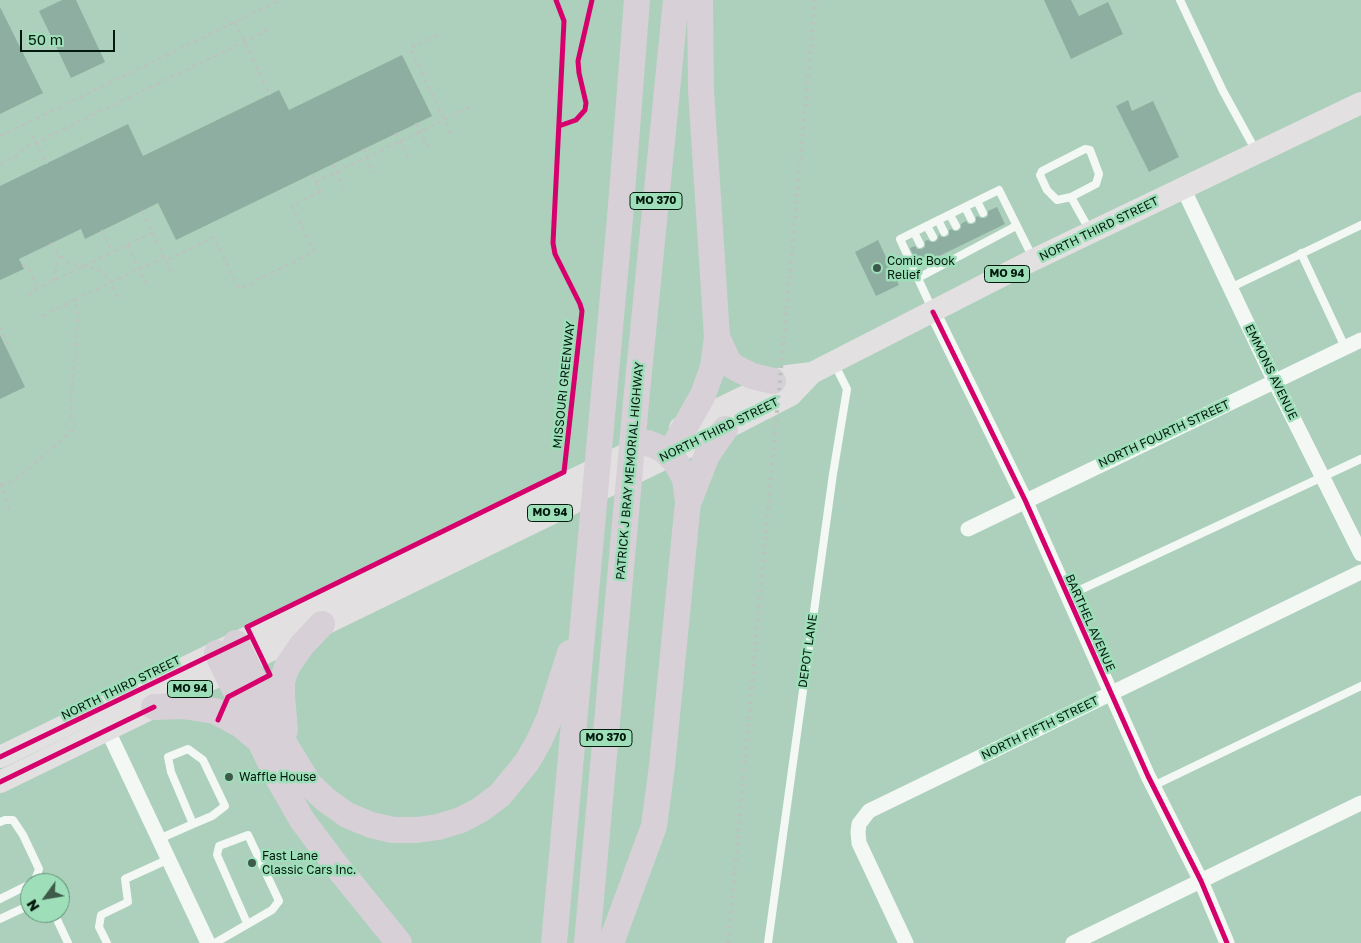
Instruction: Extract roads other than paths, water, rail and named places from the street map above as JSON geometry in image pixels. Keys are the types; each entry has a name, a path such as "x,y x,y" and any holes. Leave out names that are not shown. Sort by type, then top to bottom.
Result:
{"highway":[{"name":"MO 370","path":"554,943 616,264 637,0"},
{"name":"PATRICK J BRAY MEMORIAL HIGHWAY","path":"587,943 636,402 676,0"},
{"path":"611,943 654,826 662,766 688,502 685,479 680,469 659,449 688,424 703,395 713,367 716,337 701,90 700,0"},
{"path":"716,337 728,361 734,367 752,376 773,381"},
{"path":"688,502 706,455 725,429"},
{"path":"231,657 309,784 326,800 347,815 371,825 393,830 417,830 438,827 461,820 480,810 500,795 527,762 549,719 584,607"},
{"path":"287,748 282,681 287,667 302,644 322,624"},
{"path":"231,657 258,740 289,799 307,828 399,943"},
{"path":"154,707 183,706 215,711 240,724 258,740"}],"main road":[{"name":"NORTH THIRD STREET","path":"688,424 773,381 786,376 812,373 834,363 1033,260 1361,103"},
{"name":"NORTH THIRD STREET","path":"0,757 231,657 659,449 725,429 790,395 812,373"},
{"name":"NORTH THIRD STREET","path":"0,782 154,707 231,657 322,624 659,449"}],"street":[{"name":"EMMONS AVENUE","path":"1183,188 1275,382 1361,554"},
{"name":"BARTHEL AVENUE","path":"934,312 1025,500 1153,786 1201,881 1228,943"},
{"name":"NORTH FOURTH STREET","path":"968,529 1361,340"},
{"name":"NORTH FIFTH STREET","path":"906,943 859,843 859,824 869,811 1361,572"},
{"path":"107,729 208,943"},
{"path":"1073,943 1361,803"}],"lane":[{"path":"1180,0 1223,91 1257,152"},
{"path":"1085,148 1090,150 1099,174 1096,184 1071,197 1057,200 1047,190 1040,175 1042,170 1085,148"},
{"path":"934,312 900,239 999,190 1033,260"},
{"path":"1071,197 1091,232"},
{"path":"977,201 983,213"},
{"path":"965,207 971,219"},
{"path":"950,215 956,226"},
{"path":"938,220 944,232"},
{"path":"1230,288 1361,225"},
{"path":"927,226 933,237"},
{"path":"918,278 969,251 981,240 1016,226"},
{"path":"914,232 920,244"},
{"path":"965,243 969,251"},
{"path":"952,249 957,258"},
{"path":"1302,254 1345,347"},
{"path":"941,255 946,264"},
{"path":"928,261 933,270"},
{"name":"DEPOT LANE","path":"768,943 833,474 847,389 834,363"},
{"path":"1068,596 1361,459"},
{"path":"1153,786 1361,686"},
{"path":"159,839 212,816 225,806 203,760 188,749 168,757 171,772 192,824"},
{"path":"0,822 13,820 24,835 39,869 38,873"},
{"path":"215,943 272,910 279,901 248,835 219,846 217,855 247,923"},
{"path":"107,943 99,926 101,915 128,902 125,879 168,859"},
{"path":"0,899 20,888"},
{"path":"0,919 20,909"},
{"path":"59,923 68,943"}],"railway":[{"path":"728,943 815,0"}],"place":[{"name":"Comic Book Relief","path":"877,268"},
{"name":"Waffle House","path":"229,777"},
{"name":"Fast Lane Classic Cars Inc.","path":"252,863"}]}
